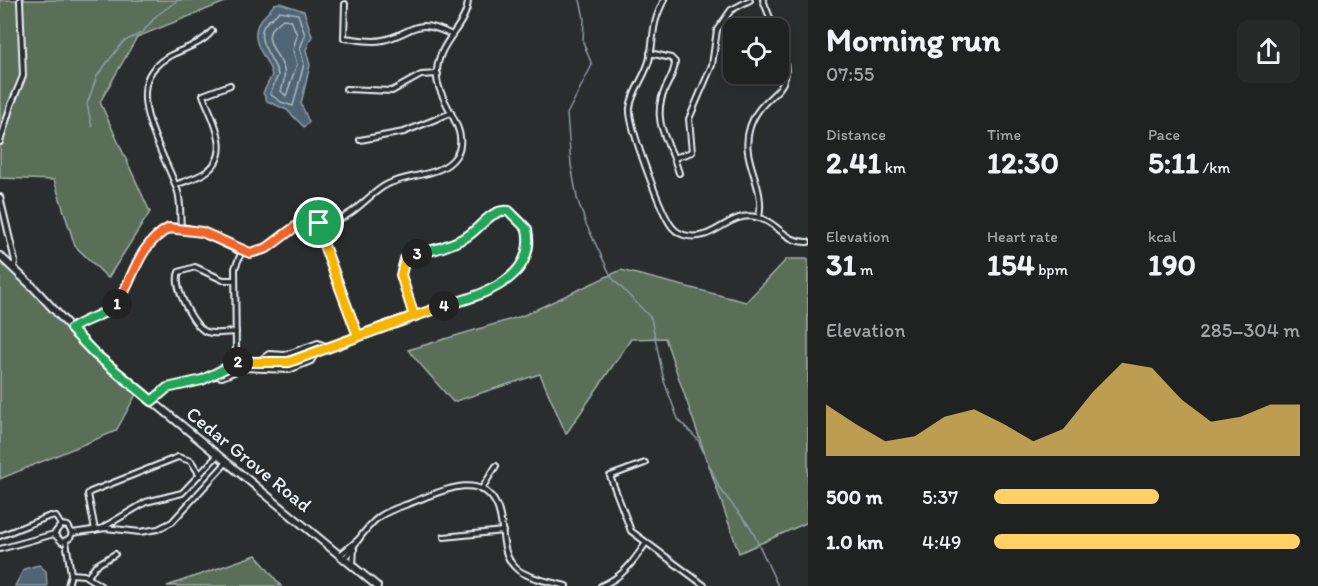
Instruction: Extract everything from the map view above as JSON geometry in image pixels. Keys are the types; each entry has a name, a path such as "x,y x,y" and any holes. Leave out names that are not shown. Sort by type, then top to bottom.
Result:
{"main road":[{"name":"Cedar Grove Road","path":"0,256 95,354 377,586"}],"street":[{"path":"0,142 10,105 23,76 20,0"},
{"path":"71,329 84,320 108,312 116,305 145,248 169,228 202,232 242,251 258,252 295,227 334,221 347,215 394,181 438,170 449,164 458,154 460,141 451,113 441,94 438,74 442,49 450,34 465,16 468,0"},
{"path":"664,0 653,22 650,53 645,73 632,99 630,121 669,223 679,233 703,237 734,218 746,215 759,217 793,241 808,242"},
{"path":"674,158 692,152 689,119 712,65 717,30 731,10 750,0"},
{"path":"763,0 770,18"},
{"path":"345,4 344,38 382,40 410,28 423,26 450,34"},
{"path":"181,228 179,194 144,106 145,86 153,68 162,61 197,45 212,31"},
{"path":"650,53 671,58 675,62 660,102 659,113 662,131 679,173"},
{"path":"346,89 392,91 421,75 438,74"},
{"path":"759,217 761,193 749,160 747,138 756,115 775,96 783,84"},
{"path":"175,185 206,173 220,154 220,142 202,95 230,85"},
{"path":"360,140 404,132 451,113"},
{"path":"0,197 15,261 14,268"},
{"path":"152,401 167,388 212,375 240,362 289,362 488,291 520,266 529,253 527,229 519,219 509,211 500,210 493,213 468,236 455,243 405,259 401,275 414,316"},
{"path":"319,223 319,232 358,336"},
{"path":"240,362 236,352 235,268 242,251"},
{"path":"235,280 223,280 195,267 179,272 176,279 182,297 202,330 236,332"},
{"path":"258,361 269,354 285,355 318,343 328,347"},
{"path":"212,375 222,377 244,368 288,369 311,361 316,352"},
{"path":"97,529 146,502 182,493 218,456"},
{"path":"97,529 88,494 90,492 178,457 191,461 201,475"},
{"path":"68,586 71,574 66,541 72,533 97,529 158,529 172,522 226,463"},
{"path":"645,463 610,476 631,531 705,586"},
{"path":"481,490 496,466"},
{"path":"342,557 378,518 387,512 451,487 464,486 481,490 496,504 506,552 519,570 566,586"},
{"path":"127,514 124,524 130,530"},
{"path":"0,536 50,516 56,517 61,525 68,526 72,533"},
{"path":"0,549 54,534 61,525"},
{"path":"444,537 503,531"},
{"path":"54,534 58,540 66,541"},
{"path":"601,586 617,579 630,567 646,543"},
{"path":"332,549 341,550 352,547"},
{"path":"352,547 353,566"},
{"path":"88,577 95,566 115,554"},
{"path":"71,574 88,577 101,586"}],"green space":[{"path":"0,0 230,0 137,37 100,102 150,212 108,278 75,246 54,180 0,178"},
{"path":"0,253 90,348 139,389 116,431 0,479"},
{"path":"787,259 808,259 808,522 739,553 665,338 631,339 566,434 540,374 453,402 408,350 522,316 621,270 746,302"},
{"path":"256,555 281,586 167,586"}],"water":[{"path":"280,3 304,11 312,36 306,50 310,65 301,104 309,122 304,127 287,110 267,101 263,93 272,75 257,43 256,30 259,22 274,4"},
{"path":"39,565 46,571 47,586 15,586 24,569"}],"waterway":[{"path":"92,127 87,104 97,76 123,42 143,32 156,16 178,0"},
{"path":"580,0 584,18 583,42 592,65 567,114 571,165 577,198 586,224 612,278 651,318 664,381 678,419 698,440 720,489 751,528 778,586"}],"route":[{"path":"319,223 295,227 267,248 250,253 202,232 169,228 153,239 138,258 123,295 116,305 108,312 94,315 71,329 95,354 152,401 167,388 202,380 243,360 289,362 414,316 400,270 405,259 411,255 455,243 468,236 493,213 500,210 509,211 527,229 529,253 520,266 501,284 478,296 414,316 388,324 358,336 319,232 319,223"}]}
